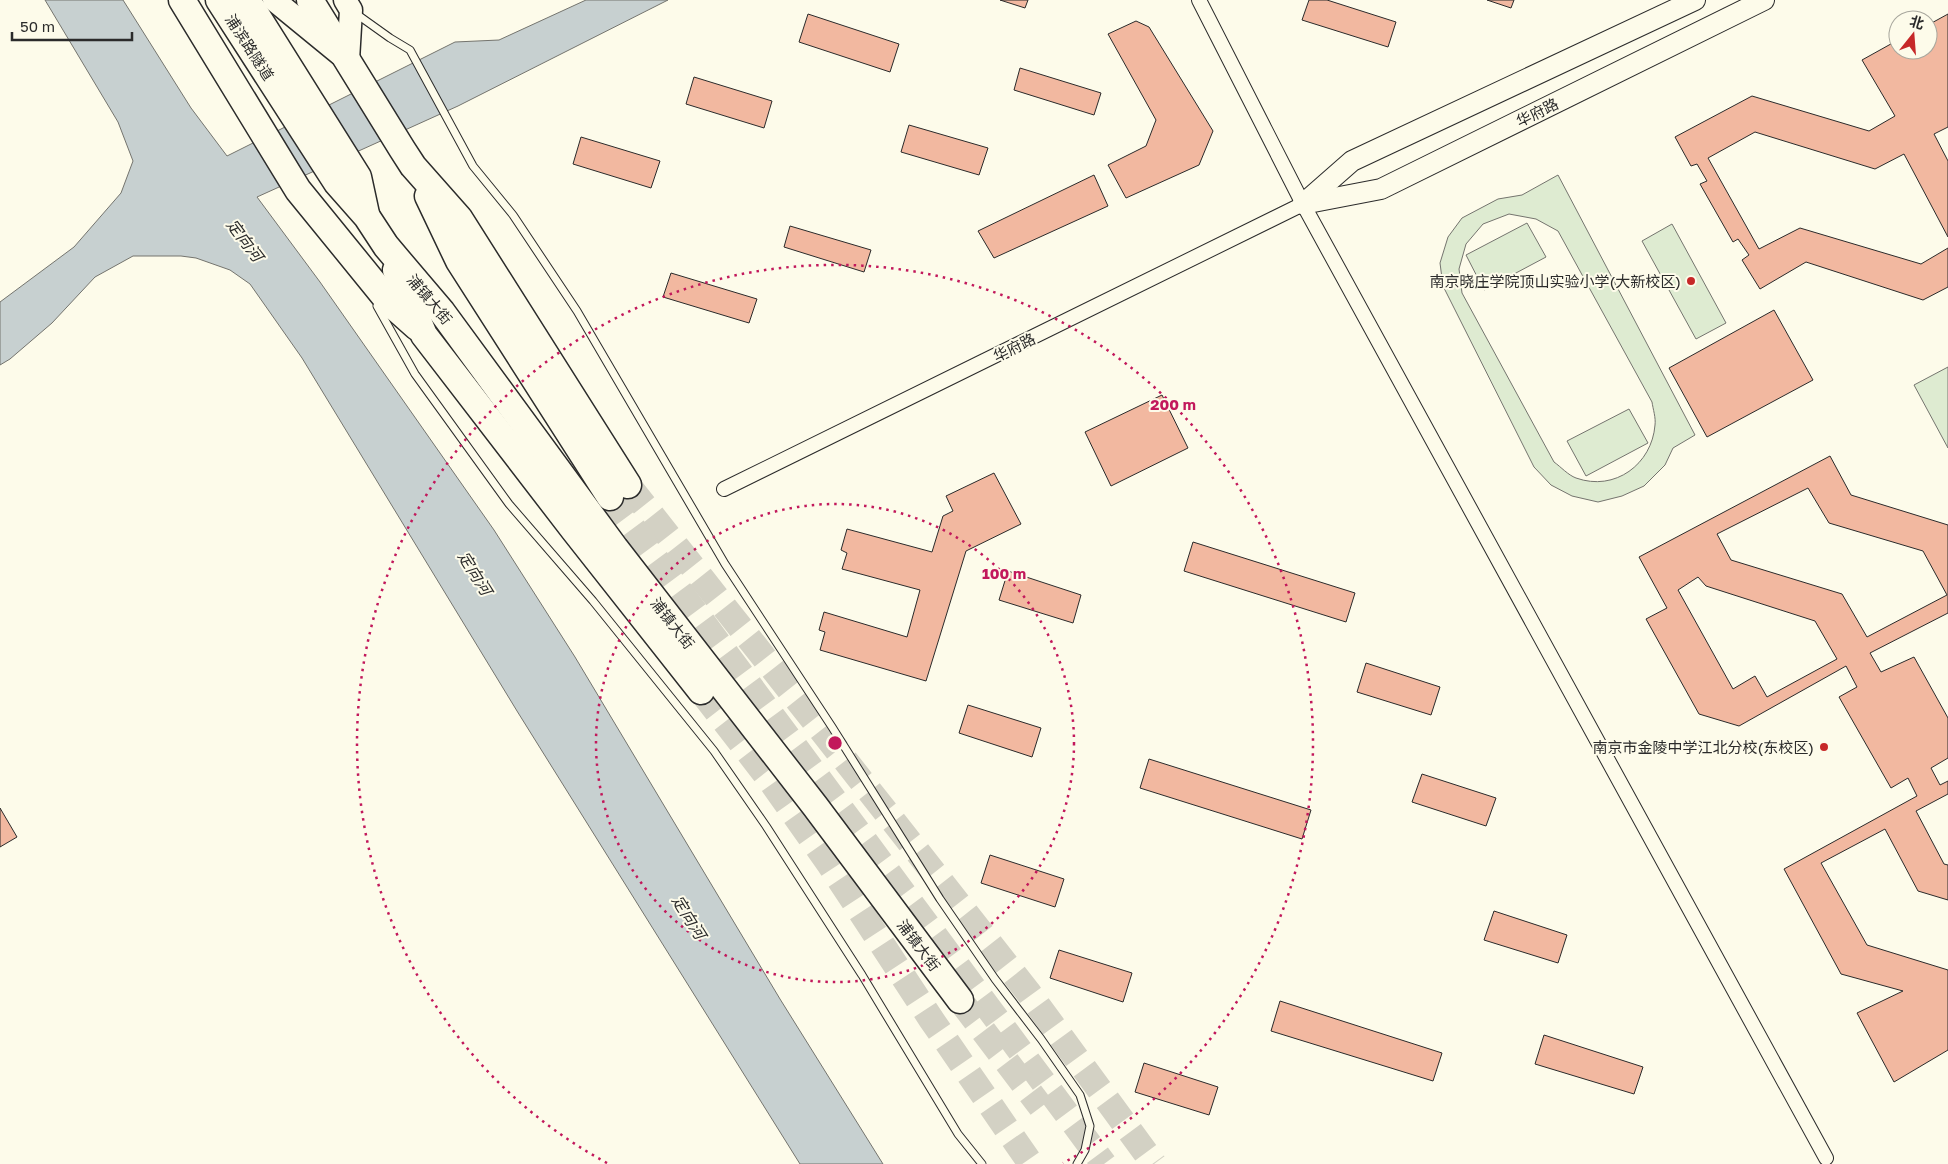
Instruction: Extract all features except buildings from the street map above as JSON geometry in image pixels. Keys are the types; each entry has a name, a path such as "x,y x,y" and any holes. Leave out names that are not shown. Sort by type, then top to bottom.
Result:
{"highway":[{"path":"182,0 298,190 390,303 424,334"},
{"name":"浦滨路隧道","path":"220,0 280,94"},
{"path":"247,0 306,93 348,180"},
{"path":"310,0 408,158 458,218 619,491"},
{"name":"浦镇大街","path":"280,94 348,180 367,217 386,246 442,312 615,548 815,806 960,1000"},
{"name":"浦镇大街","path":"386,246 424,334 574,530 701,691"}],"main road":[{"path":"274,0 348,60"},
{"path":"348,5 348,60"}],"street":[{"path":"1198,0 1303,204 1826,1158"},
{"name":"华府路","path":"724,489 1303,204 1352,161 1695,0"},
{"name":"华府路","path":"1303,204 1381,189 1764,0"}],"lane":[{"path":"348,5 390,38 410,50 473,166 513,215 577,312 725,564 832,727 940,899 995,979 1041,1039 1080,1095 1090,1126 1085,1150 1077,1164"},
{"path":"344,246 368,289"},
{"path":"373,297 415,374 509,504 593,600 714,751 766,826 862,975 958,1134 982,1164"}],"green space":[{"path":"1558,175 1695,435 1673,448 1665,465 1644,486 1622,496 1598,502 1572,496 1551,485 1534,467 1443,286 1440,263 1448,237 1462,218 1498,199 1522,195","holes":["1509,214 1536,219 1558,231 1652,402 1655,425 1647,452 1639,463 1617,478 1604,481 1576,478 1554,462 1462,293 1459,269 1466,244 1483,224"]},
{"path":"1527,223 1546,257 1484,290 1466,255"},
{"path":"1672,224 1726,323 1696,339 1642,241"},
{"path":"1948,367 1948,448 1914,385"},
{"path":"1629,409 1648,443 1586,476 1567,441"}],"water":[{"name":"定向河","path":"45,0 123,0 191,108 227,156 455,42 499,40 586,0 668,0 458,106 257,197 320,282 494,530 575,657 780,999 883,1164 800,1164 517,711 302,358 250,284 230,270 196,258 181,256 133,256 95,277 52,323 10,359 0,365 0,302 74,247 121,193 133,161 118,122"}],"tunnel":[{"path":"628,485 1028,992 1154,1164"},
{"path":"610,497 1104,1164"},
{"path":"701,691 770,780 830,865 931,1019 1031,1164"},
{"path":"960,1000 1041,1107"}],"place":[{"name":"南京晓庄学院顶山实验小学(大新校区)","path":"1691,281"},
{"name":"南京市金陵中学江北分校(东校区)","path":"1824,747"}]}
